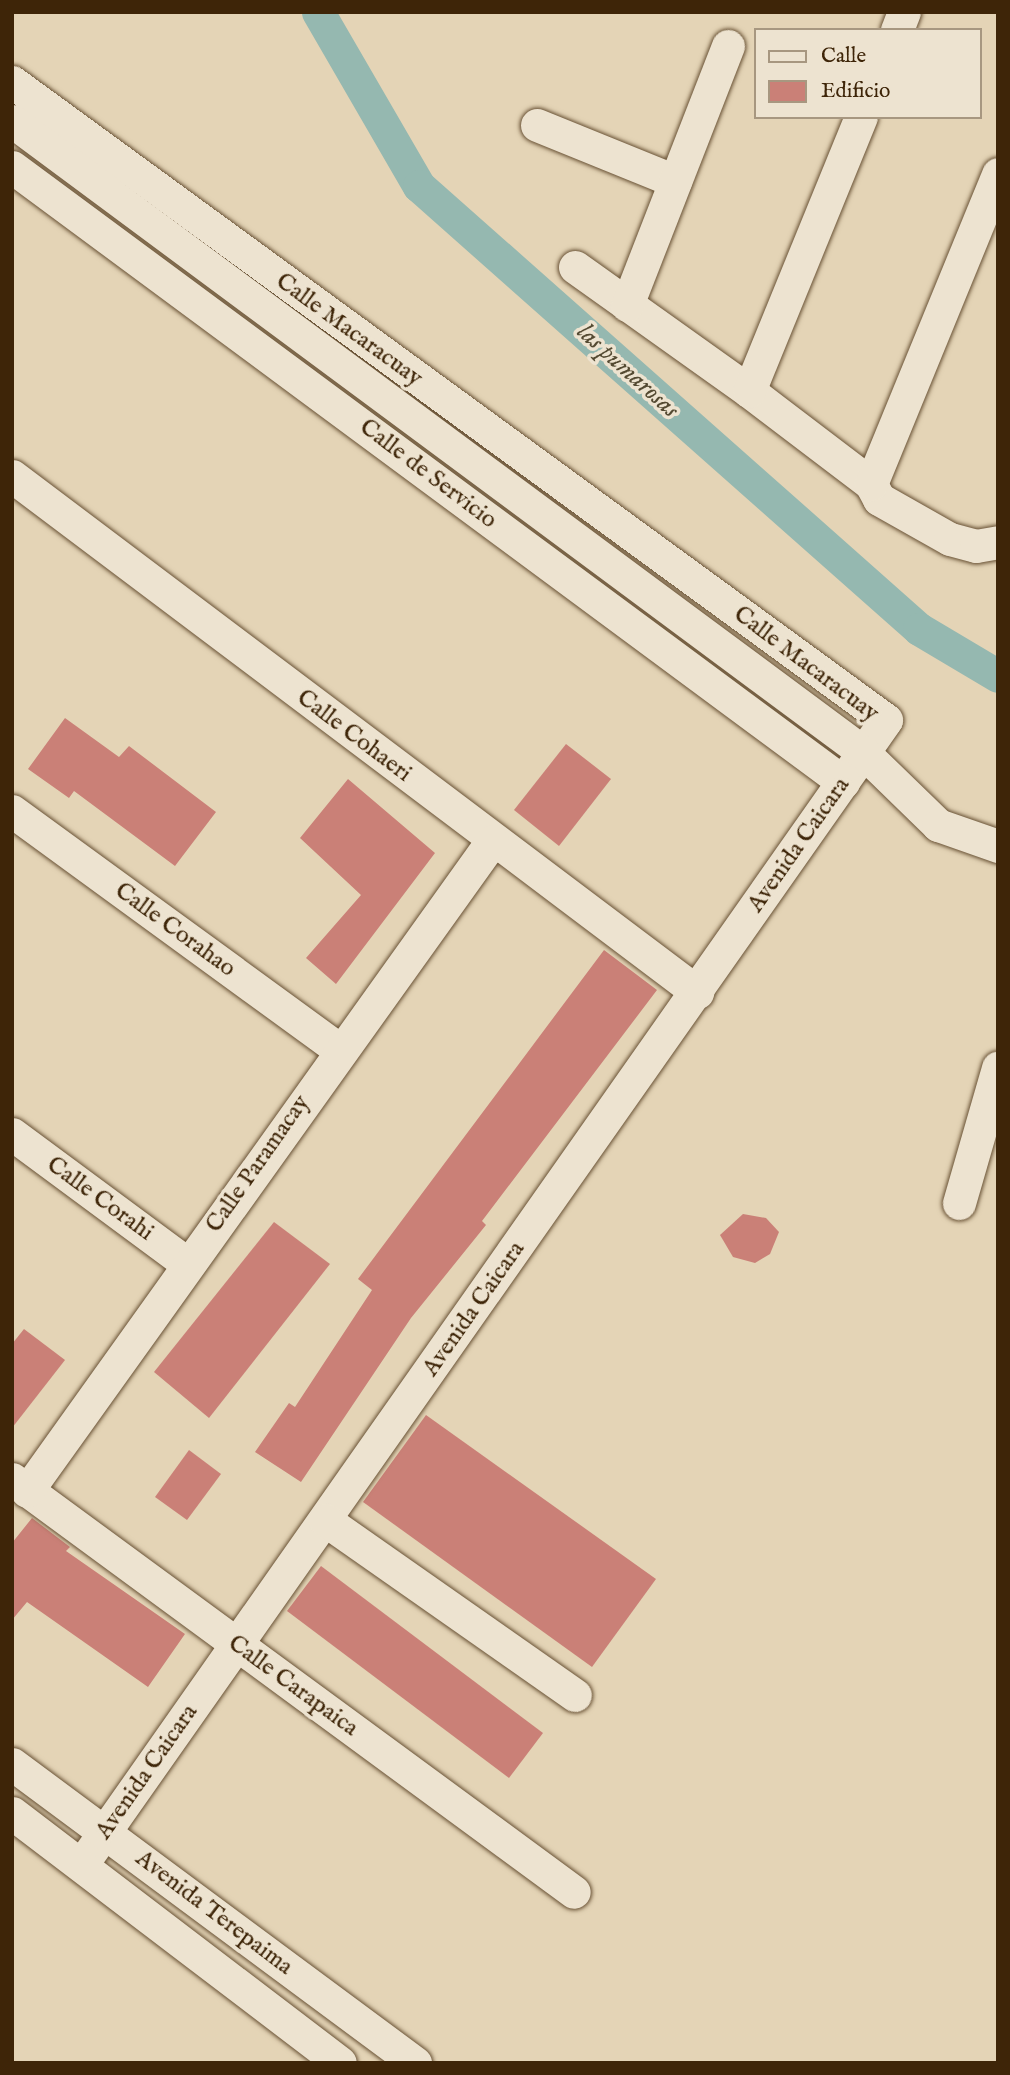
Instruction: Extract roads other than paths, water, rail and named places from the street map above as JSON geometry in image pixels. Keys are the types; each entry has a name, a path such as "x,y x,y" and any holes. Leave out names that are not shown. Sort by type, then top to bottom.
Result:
{"street":[{"path":"627,305 728,46"},
{"name":"Calle Macaracuay","path":"12,82 886,720 863,752 12,121"},
{"path":"749,391 860,119"},
{"path":"537,125 676,181"},
{"name":"Calle de Servicio","path":"12,167 843,782"},
{"path":"871,484 998,174"},
{"path":"575,267 749,391 871,484 879,499 950,539 976,547 998,542"},
{"name":"Calle Cohaeri","path":"12,476 492,841 698,992"},
{"path":"863,752 938,825 998,846"},
{"name":"Avenida Caicara","path":"82,1864 698,992 863,752"},
{"name":"Calle Corahao","path":"12,811 338,1049"},
{"name":"Calle Paramacay","path":"20,1485 188,1264 338,1049 492,841"},
{"path":"959,1203 998,1069"},
{"name":"Calle Corahi","path":"12,1135 188,1264"},
{"name":"Calle Carapaica","path":"20,1485 574,1892"},
{"path":"325,1520 575,1695"},
{"name":"Avenida Terepaima","path":"12,1764 415,2063"},
{"name":"Avenida Terepaima","path":"12,1813 340,2063"}],"waterway":[{"name":"las pumarosas","path":"318,12 419,186 919,629 998,676"}]}
